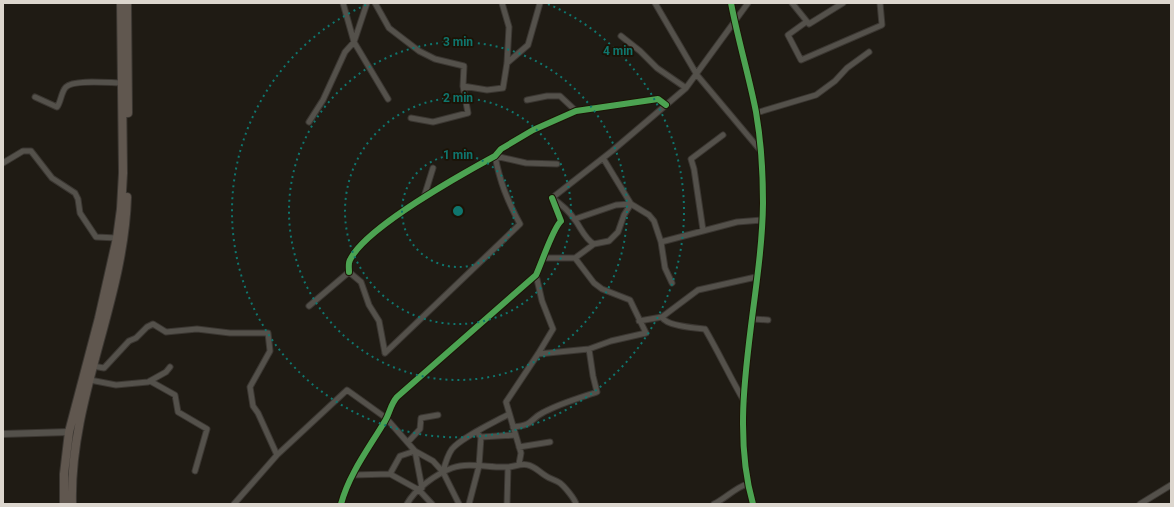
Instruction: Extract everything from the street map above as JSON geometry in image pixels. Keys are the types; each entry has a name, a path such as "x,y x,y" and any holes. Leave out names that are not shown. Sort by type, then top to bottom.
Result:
{"main road":[{"path":"64,504 64,474 69,432 100,318 117,238 123,173 121,3"},
{"path":"72,504 74,454 78,426 118,264 127,212 127,3"}],"street":[{"path":"343,3 354,42 388,99"},
{"path":"309,122 323,100 345,52 354,42 367,3"},
{"path":"375,3 389,28 419,51 435,59 464,66 463,86 468,113 433,122 411,118"},
{"path":"463,86 487,90 503,88 507,63 508,27 502,3"},
{"path":"507,63 528,45 540,3"},
{"path":"655,3 697,75 760,150"},
{"path":"731,3 756,113 760,150 762,220 761,250 756,277 744,401 744,454 747,484 753,504"},
{"path":"552,198 603,158 686,88 735,24 748,3"},
{"path":"792,3 806,22 812,23 843,3"},
{"path":"806,22 788,35 801,60 882,25 880,3"},
{"path":"621,36 640,51 657,68 686,88"},
{"path":"756,113 816,95 835,81 847,68 869,52"},
{"path":"35,97 57,107 66,88 71,85 82,83 122,83"},
{"path":"527,100 547,96 560,96 576,111"},
{"path":"309,306 349,272 350,259 370,236 424,197 495,156 501,149 534,130 576,111 658,99 666,105"},
{"path":"703,230 694,169 691,159 722,135"},
{"path":"3,163 23,151 32,151 52,178 75,193 78,199 80,213 96,237 117,238"},
{"path":"495,156 526,163 557,164"},
{"path":"349,272 361,282 369,305 379,320 385,353 520,224 509,203 499,178 495,156"},
{"path":"603,158 632,204 649,215 654,221 661,242 665,268 672,283"},
{"path":"424,197 433,168"},
{"path":"552,198 564,207 575,220 589,242 594,244"},
{"path":"341,504 345,488 386,418 390,405 397,396 536,275 556,225 561,221 552,198"},
{"path":"575,220 616,205 632,204"},
{"path":"544,258 575,258 594,244 608,241 618,232 624,216 632,204"},
{"path":"661,242 737,222 762,220"},
{"path":"538,354 589,349 610,341 645,334 630,300 602,289 594,283 575,258"},
{"path":"519,464 521,453 506,402 538,354 553,327 542,302 536,275"},
{"path":"639,321 662,317 698,290 756,277"},
{"path":"662,317 664,321 669,323 705,329 716,346 727,371 744,401"},
{"path":"753,319 768,320"},
{"path":"93,366 104,368 129,341 136,338 147,327 153,324 166,332 197,329 268,333 270,351 250,387 253,406 258,413 277,455"},
{"path":"514,427 528,425 544,412 567,402 597,392 589,349"},
{"path":"90,380 116,385 150,381 170,367"},
{"path":"150,381 175,395 178,412 207,428 195,470"},
{"path":"234,504 277,455 347,390 386,418 415,451 433,461 443,472 459,504"},
{"path":"443,472 446,460 451,450 460,441 509,414"},
{"path":"408,442 420,429 421,418 438,415"},
{"path":"3,434 69,432"},
{"path":"476,433 481,437 515,436"},
{"path":"469,504 479,466 481,437"},
{"path":"519,447 550,442"},
{"path":"390,474 400,456 415,451"},
{"path":"415,451 420,489"},
{"path":"407,504 420,489 443,472 454,468 479,466 508,467 519,464 536,467 545,476 560,483 564,490 573,496 576,504"},
{"path":"507,504 508,467"},
{"path":"353,475 390,474 420,489 432,504"},
{"path":"714,504 725,498 738,487 747,484"},
{"path":"1140,504 1171,485"}],"cycle path":[{"path":"731,3 756,112 763,181 761,240 744,393 743,431 746,468 753,504"},
{"path":"349,272 349,261 359,247 374,233 439,188 495,156 501,149 533,130 576,111 658,99 666,105"},
{"path":"341,504 354,472 385,421 397,397 536,275 551,238 561,221 552,198"}]}
